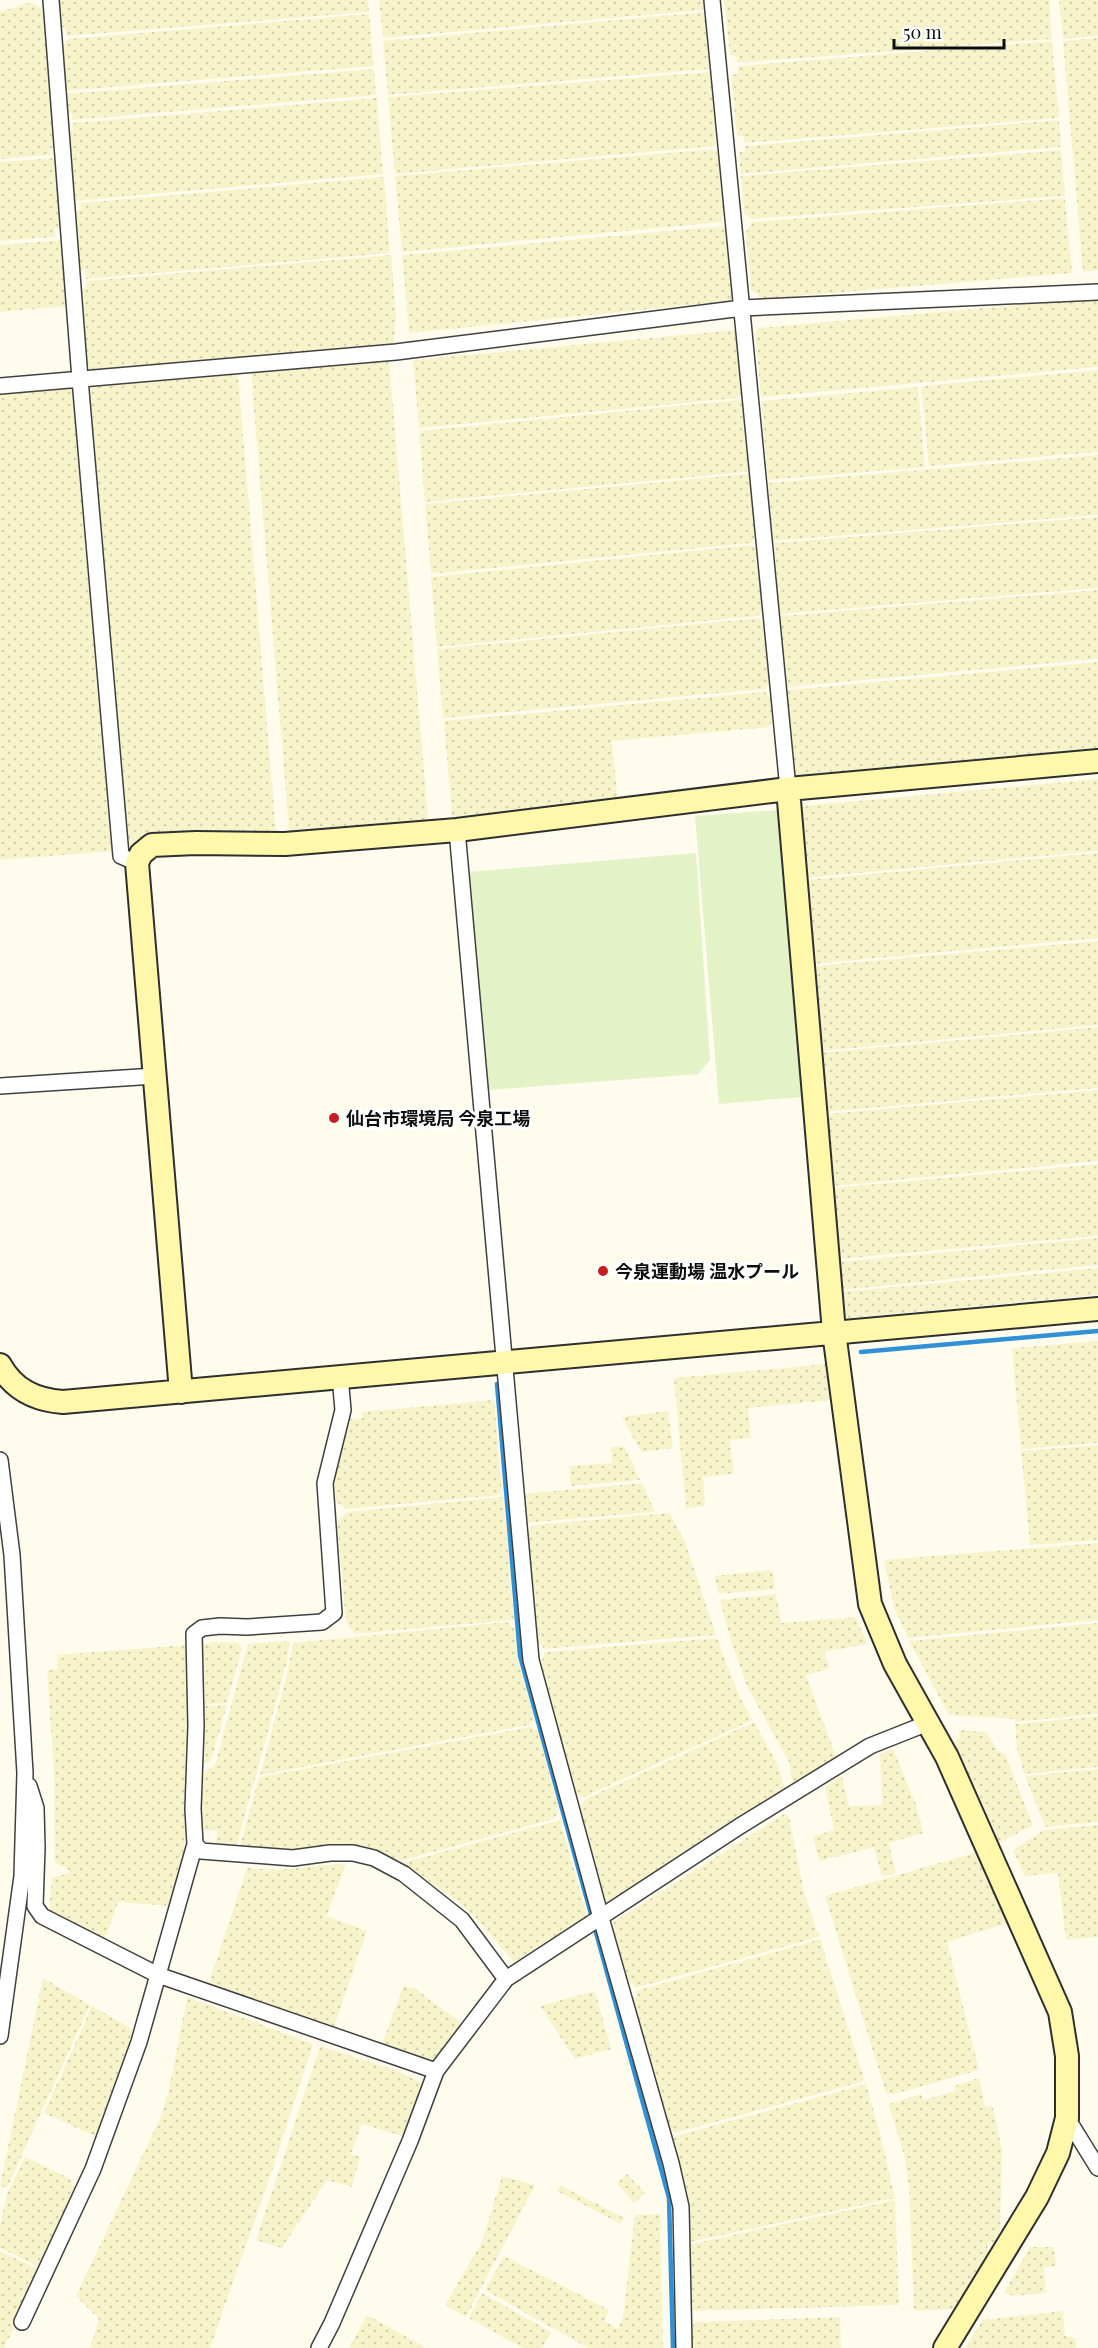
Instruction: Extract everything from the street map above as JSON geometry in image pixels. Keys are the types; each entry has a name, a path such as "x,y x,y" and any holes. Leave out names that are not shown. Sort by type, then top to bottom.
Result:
{"street":[{"path":"51,0 80,379 121,856 137,863"},
{"path":"712,0 788,789 834,1332 870,1604 895,1664 947,1757 1060,2012 1067,2056 1067,2118 1058,2153 1037,2197 945,2348"},
{"path":"0,386 396,352 742,308 1098,292"},
{"path":"181,1392 137,863 141,854 152,845 285,844 457,830 788,789 1098,761"},
{"path":"457,830 531,1660 595,1921 671,2163 681,2207 684,2348"},
{"path":"0,1086 155,1076"},
{"path":"0,1365 4,1373 23,1392 41,1400 63,1402 340,1382 506,1361 1098,1309"},
{"path":"22,2322 93,2169 138,2042 195,1844 193,1809 196,1726 194,1634 202,1628 220,1626 248,1627 322,1622 334,1613 325,1483 343,1410 340,1382"},
{"path":"0,1460 12,1556 25,1781 22,1876 0,2036"},
{"path":"319,2348 406,2151 436,2071 506,1979 740,1826 870,1746 928,1723"},
{"path":"25,1781 32,1791 36,1808 35,1906 42,1917 158,1975 436,2071"},
{"path":"195,1844 201,1851 293,1858 330,1853 354,1853 374,1858 404,1874 462,1920 506,1979"},
{"path":"1067,2118 1098,2168"}],"shaded area":[{"path":"57,0 368,0 369,12 67,36 65,28 59,26"},
{"path":"379,0 709,0 710,4 704,10 383,38"},
{"path":"724,0 1049,0 1052,39 737,63 737,56 730,55"},
{"path":"1059,0 1098,0 1098,36 1063,39"},
{"path":"31,2 43,10 55,147 50,149 50,155 0,159 0,12"},
{"path":"704,12 705,18 711,18 715,61 709,62 709,69 388,95 383,41"},
{"path":"369,14 374,66 64,91 60,49 68,39"},
{"path":"1098,38 1098,270 1083,272 1063,41"},
{"path":"1052,41 1059,118 745,143 743,136 737,136 731,75 738,74 738,66"},
{"path":"374,69 376,95 72,120 72,113 65,114 64,94"},
{"path":"710,72 710,77 716,76 722,138 715,138 716,146 395,174 388,97"},
{"path":"377,98 383,174 72,201 67,130 73,130 72,123"},
{"path":"1059,120 1061,147 740,174 739,152 745,151 745,146"},
{"path":"716,149 717,155 723,155 728,215 722,216 722,222 402,252 395,176"},
{"path":"1061,150 1065,196 752,219 744,214 741,176"},
{"path":"56,158 62,228 55,229 55,237 0,241 0,162"},
{"path":"384,177 390,253 86,279 85,270 78,270 73,211 81,210 80,203"},
{"path":"1065,198 1072,273 762,299 751,289 746,232 752,222"},
{"path":"724,226 730,233 735,293 730,301 409,333 402,255"},
{"path":"63,240 69,306 0,312 0,245"},
{"path":"391,255 396,316 394,343 92,370 85,366 79,288 87,288 86,281"},
{"path":"1098,298 1098,367 761,397 755,333 759,328"},
{"path":"735,330 740,335 745,391 738,398 419,428 413,360"},
{"path":"389,360 428,818 422,824 293,836 289,830 251,372"},
{"path":"1098,370 1098,452 929,466 921,386"},
{"path":"238,373 276,833 132,850 126,845 90,386"},
{"path":"74,387 114,851 0,860 0,392"},
{"path":"918,387 925,467 768,480 761,401"},
{"path":"738,400 746,405 751,465 746,472 425,502 419,431"},
{"path":"1098,455 1098,515 773,541 768,483"},
{"path":"746,474 752,479 757,536 752,543 431,574 425,504"},
{"path":"1098,517 1098,588 780,614 774,543"},
{"path":"752,545 759,551 764,609 758,616 437,647 431,577"},
{"path":"1098,590 1098,659 786,687 780,616"},
{"path":"758,618 765,625 770,680 765,689 443,718 437,649"},
{"path":"1098,662 1098,756 795,778 787,690"},
{"path":"765,692 771,699 773,719 769,727 612,741 618,804 452,818 444,721"},
{"path":"1098,779 1098,851 805,878 800,815 803,806"},
{"path":"1098,853 1098,938 813,964 805,880"},
{"path":"1098,941 1098,1025 820,1051 813,966"},
{"path":"1098,1027 1098,1088 825,1112 820,1053"},
{"path":"1098,1090 1098,1161 832,1186 826,1114"},
{"path":"1098,1164 1098,1236 838,1259 832,1188"},
{"path":"1098,1238 1098,1265 841,1290 839,1262"},
{"path":"1098,1268 1098,1295 849,1318 843,1314 841,1292"},
{"path":"1098,1341 1098,1443 1021,1449 1012,1348"},
{"path":"827,1364 830,1400 748,1408 751,1438 730,1440 734,1474 703,1477 705,1506 686,1508 674,1378"},
{"path":"494,1400 502,1495 346,1509 336,1501 334,1479 350,1419 363,1418 362,1412"},
{"path":"668,1411 673,1448 641,1452 622,1417"},
{"path":"1098,1445 1098,1540 1030,1545 1021,1451"},
{"path":"624,1446 640,1480 571,1486 569,1466 612,1463 611,1447"},
{"path":"642,1483 655,1512 523,1523 522,1494"},
{"path":"503,1497 514,1620 355,1634 346,1622 337,1522 347,1512"},
{"path":"670,1513 685,1542 716,1635 544,1649 541,1644 535,1643 526,1536 533,1525"},
{"path":"1098,1543 1098,1620 908,1638 894,1608 884,1560"},
{"path":"773,1570 775,1589 719,1594 714,1576"},
{"path":"776,1594 781,1623 855,1617 868,1644 824,1652 830,1668 806,1675 838,1762 793,1787 789,1762 747,1686 720,1600"},
{"path":"507,1622 515,1630 517,1657 534,1719 529,1725 260,1775 293,1643"},
{"path":"1098,1623 1098,1714 1015,1722 1014,1719 949,1715 909,1641"},
{"path":"717,1638 739,1696 753,1720 584,1797 575,1795 539,1660 543,1659 545,1652"},
{"path":"290,1641 286,1666 235,1851 215,1849 217,1831 201,1830 201,1779 207,1769 215,1765 248,1644"},
{"path":"213,1642 238,1643 242,1648 227,1703 201,1705 200,1645"},
{"path":"187,1645 191,1704 188,1806 182,1865 171,1906 118,1902 102,1948 49,1914 52,1878 69,1873 69,1870 55,1862 54,1772 47,1670 58,1669 57,1655"},
{"path":"227,1705 211,1761 198,1766 202,1706"},
{"path":"1098,1716 1098,1767 1024,1774 1017,1748 1015,1724"},
{"path":"754,1722 778,1765 785,1789 779,1792 778,1796 605,1905 579,1809 585,1799"},
{"path":"530,1727 538,1731 559,1811 554,1819 400,1861 368,1847 355,1845 282,1850 240,1845 259,1777"},
{"path":"959,1730 987,1732 998,1751 1005,1754 1033,1825 999,1843 978,1792 952,1743 959,1738"},
{"path":"893,1749 917,1807 923,1833 889,1843 896,1873 882,1877 874,1847 819,1861 813,1836 834,1830 825,1787 842,1776 849,1806 882,1805 880,1754"},
{"path":"1098,1769 1098,1822 1045,1827 1025,1776"},
{"path":"784,1814 789,1817 804,1892 819,1937 635,1988 633,1983 626,1982 610,1924"},
{"path":"560,1820 587,1916 514,1962 473,1915 455,1899 402,1863"},
{"path":"1098,1825 1098,1937 1066,1940 1058,1873 1025,1876 1013,1850 1044,1830"},
{"path":"978,1852 1008,1923 947,1942 979,2070 891,2095 886,2093 825,1896"},
{"path":"346,1863 327,1916 367,1931 331,2035 206,1991 247,1868 277,1870"},
{"path":"820,1939 865,2081 675,2133 665,2128 631,2000 637,1997 636,1991"},
{"path":"43,1978 90,2005 7,2188 0,2186"},
{"path":"404,1985 409,1988 413,1987 466,2026 435,2074 378,2055"},
{"path":"595,1991 611,2049 575,2059 540,2006"},
{"path":"187,1997 313,2044 272,2171 210,2348 90,2348 99,2319 76,2296 161,2116 169,2089"},
{"path":"92,2006 129,2027 133,2035 102,2131 94,2136 44,2113"},
{"path":"320,2046 398,2071 428,2086 406,2137 362,2124 351,2154 360,2157 352,2187 327,2180 282,2248 256,2240"},
{"path":"979,2078 985,2107 992,2105 1002,2149 1000,2231 995,2242 989,2243 987,2248 989,2252 955,2309 914,2311 909,2186 904,2155 889,2104 921,2094 923,2100 955,2091 954,2086"},
{"path":"866,2084 895,2198 690,2242 685,2237 670,2146 675,2136"},
{"path":"25,2157 73,2180 71,2185 81,2190 43,2269 0,2248 0,2225 7,2194"},
{"path":"627,2174 645,2193 634,2203 617,2183"},
{"path":"502,2176 535,2185 466,2317 445,2305 482,2242"},
{"path":"560,2185 624,2218 621,2224 557,2191"},
{"path":"895,2200 899,2305 688,2311 686,2250 691,2244"},
{"path":"660,2214 663,2348 588,2348 485,2290 504,2256 609,2310 604,2321 618,2329 623,2317 635,2215"},
{"path":"1030,2247 1054,2247 1056,2266 1044,2267 1046,2293 1014,2296 1004,2293"},
{"path":"0,2251 42,2271 4,2348 0,2348"},
{"path":"482,2293 551,2332 542,2348 523,2348 469,2318"},
{"path":"1063,2311 1065,2336 1076,2338 1076,2348 965,2348 983,2320"},
{"path":"367,2315 427,2348 349,2348"},
{"path":"840,2317 841,2348 689,2348 688,2330 696,2322"}],"green space":[{"path":"779,810 802,1097 719,1104 695,816"},
{"path":"696,853 710,1060 698,1074 487,1090 468,872"}],"waterway":[{"path":"861,1352 1098,1331"},
{"path":"497,1384 520,1656 669,2198 673,2348"}],"place":[{"name":"仙台市環境局 今泉工場","path":"334,1118"},
{"name":"今泉運動場 温水プール","path":"603,1271"}]}
